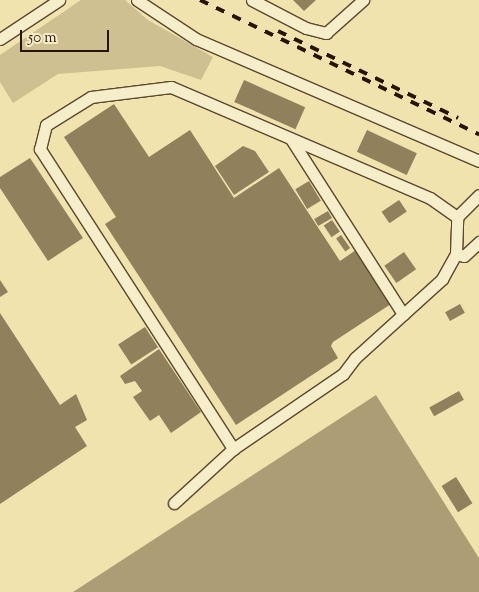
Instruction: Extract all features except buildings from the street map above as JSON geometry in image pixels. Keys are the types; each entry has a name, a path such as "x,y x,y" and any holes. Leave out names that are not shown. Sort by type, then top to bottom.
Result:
{"street":[{"path":"0,40 59,0"},
{"path":"137,0 196,39 479,161"},
{"path":"252,0 306,28 326,33 363,0"},
{"path":"233,449 40,149 46,124 91,97 171,88 430,198 456,217"},
{"path":"291,139 403,314"},
{"path":"174,503 233,449 343,374 355,358 442,279 456,254 456,217 479,195"},
{"path":"456,254 464,256 476,246"}],"shaded area":[{"path":"81,0 125,0 148,20 213,57 201,80 160,66 58,74 13,103 0,82 0,55"},
{"path":"376,395 479,558 479,592 73,592"}],"railway":[{"path":"200,0 479,134"},
{"path":"278,31 458,118"}]}
